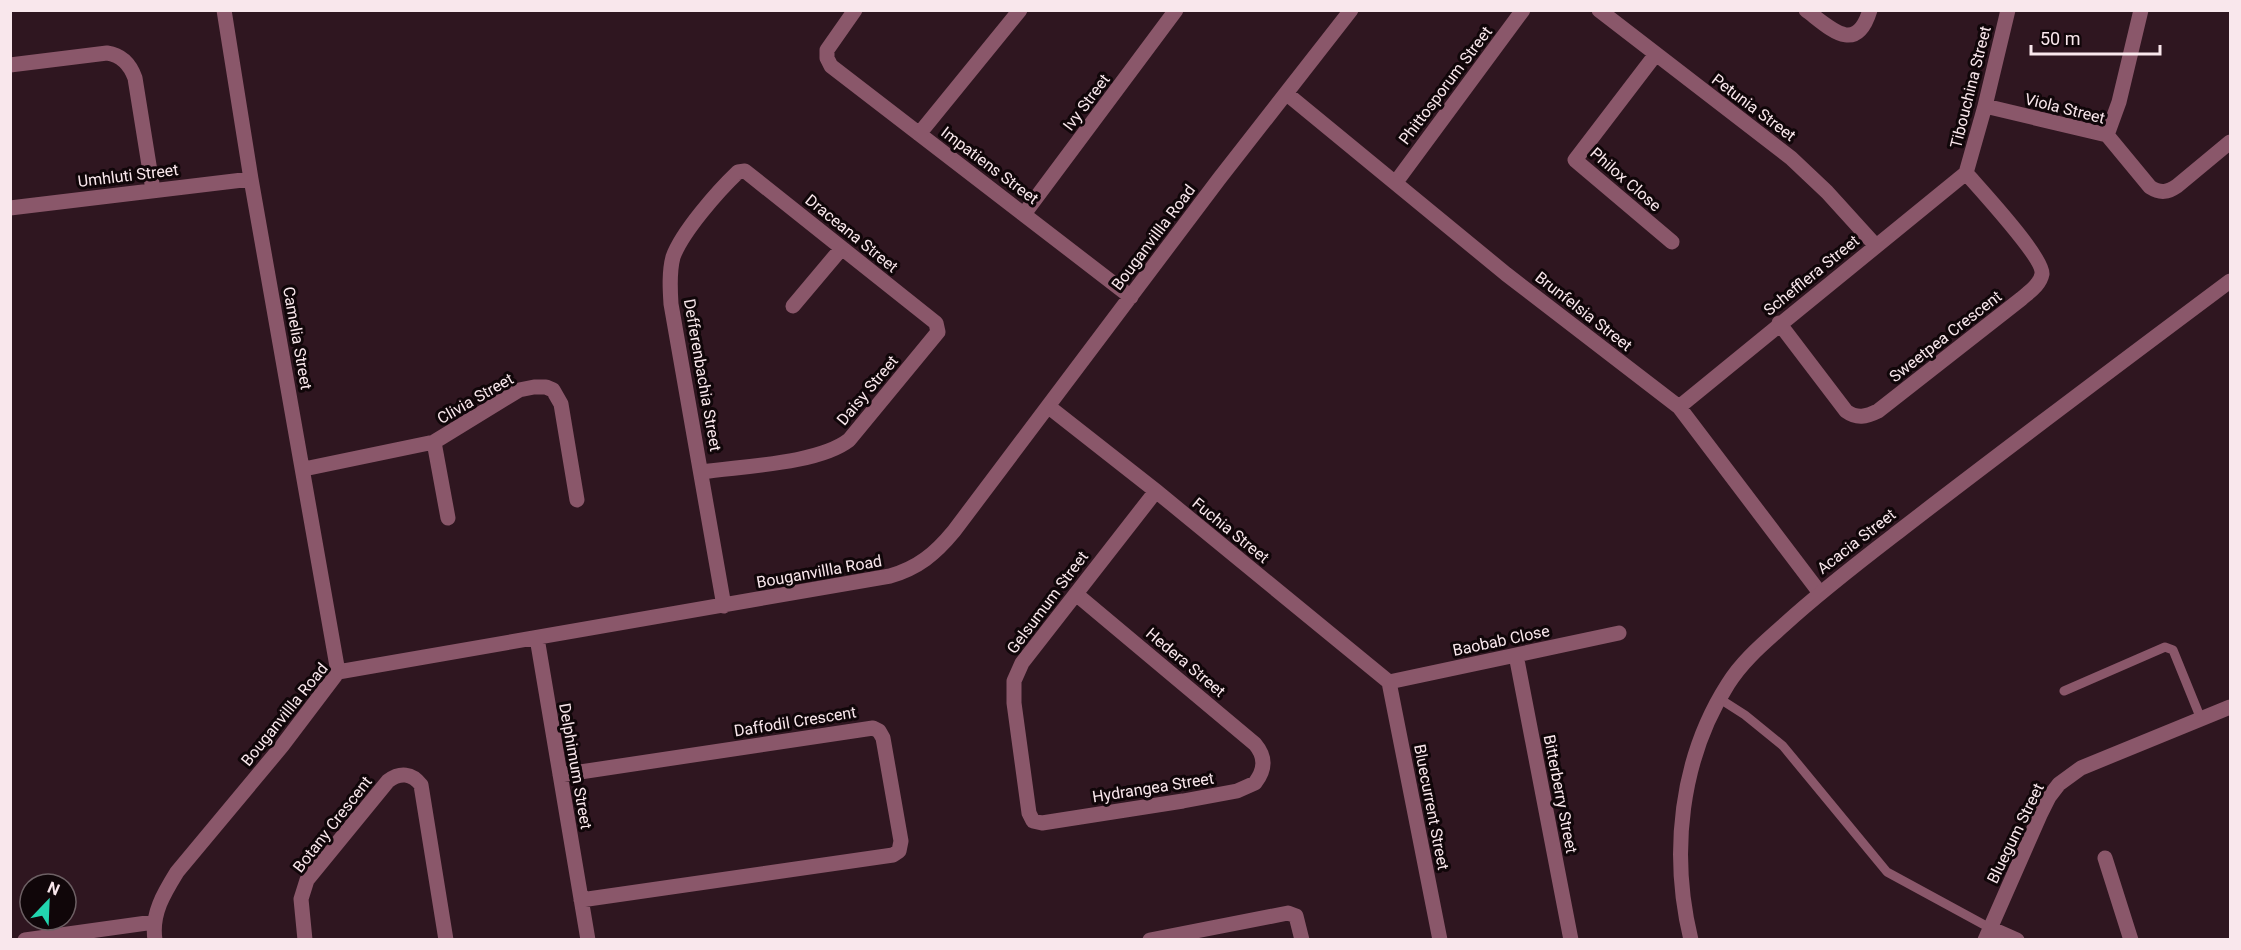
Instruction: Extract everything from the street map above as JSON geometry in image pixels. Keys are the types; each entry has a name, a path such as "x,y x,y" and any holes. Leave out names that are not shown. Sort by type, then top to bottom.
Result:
{"street":[{"name":"Camelia Street","path":"224,10 251,179 338,672"},
{"name":"Impatiens Street","path":"855,10 828,47 826,54 828,62 835,70 1131,297"},
{"path":"919,134 1020,10"},
{"name":"Ivy Street","path":"1024,214 1176,10"},
{"name":"Bouganvillla Road","path":"154,922 159,903 177,872 282,746 338,672 890,576 924,562 954,531 1220,179 1352,10"},
{"name":"Phittosporum Street","path":"1396,182 1523,10"},
{"name":"Petunia Street","path":"1599,10 1808,172 1876,246"},
{"path":"1806,10 1832,31 1845,36 1857,33 1862,28 1870,10"},
{"name":"Tibouchina Street","path":"1966,172 1985,106 2008,10"},
{"path":"2107,135 2119,102 2141,10"},
{"path":"10,65 107,53 120,57 132,70 135,78 153,190"},
{"name":"Philox Close","path":"1656,54 1575,160 1672,242"},
{"name":"Brunfelsia Street","path":"1287,94 1506,273 1679,407 1820,592"},
{"name":"Viola Street","path":"1985,106 2107,135 2151,187 2160,192 2170,190 2230,142"},
{"name":"Draceana Street","path":"740,171 748,172 933,321 938,329"},
{"name":"Defferenbachia Street","path":"724,606 671,304 671,272 673,258 683,239 708,206 740,171"},
{"name":"Schefflera Street","path":"1679,407 1966,172"},
{"name":"Sweetpea Crescent","path":"1779,323 1846,411 1857,417 1864,417 1878,411 2021,299 2042,275 2040,264 1966,172"},
{"name":"Umhluti Street","path":"10,208 251,179"},
{"path":"793,306 841,249"},
{"name":"Acacia Street","path":"1691,939 1681,881 1681,824 1694,761 1702,738 1720,699 1746,660 1820,592 2230,281"},
{"name":"Daisy Street","path":"702,472 799,459 837,448 853,435 935,338 938,329"},
{"name":"Clivia Street","path":"304,469 434,442 514,393 534,387 546,387 554,390 561,404 577,500"},
{"name":"Fuchia Street","path":"1049,407 1156,491 1389,682"},
{"path":"434,442 448,518"},
{"name":"Gelsumum Street","path":"1034,821 1029,813 1015,714 1014,681 1023,663 1156,491"},
{"name":"Hedera Street","path":"1076,594 1255,744 1263,756 1264,764"},
{"name":"Baobab Close","path":"1389,682 1619,633"},
{"name":"Delphimum Street","path":"537,638 588,939"},
{"name":"Bitterberry Street","path":"1516,655 1571,939"},
{"name":"Bluecurrent Street","path":"1389,682 1440,939"},
{"name":"Bluegum Street","path":"1988,934 2040,814 2059,784 2081,768 2230,707"},
{"name":"Daffodil Crescent","path":"560,775 873,728 879,731 883,738 901,841 899,851 893,855 581,900"},
{"name":"Hydrangea Street","path":"1034,821 1042,823 1237,791 1255,783 1264,764"},
{"name":"Botany Crescent","path":"305,939 301,899 311,873 388,781 397,775 414,777 421,784 447,939"},
{"path":"2105,858 2131,939"},
{"path":"1150,939 1288,913 1296,916 1302,939"},
{"path":"25,939 154,922 154,939"},
{"path":"1988,934 2017,939"}],"lane":[{"path":"2064,691 2165,647 2173,650 2201,719"},
{"path":"1720,699 1745,715 1783,746 1880,866 1988,934"}]}
